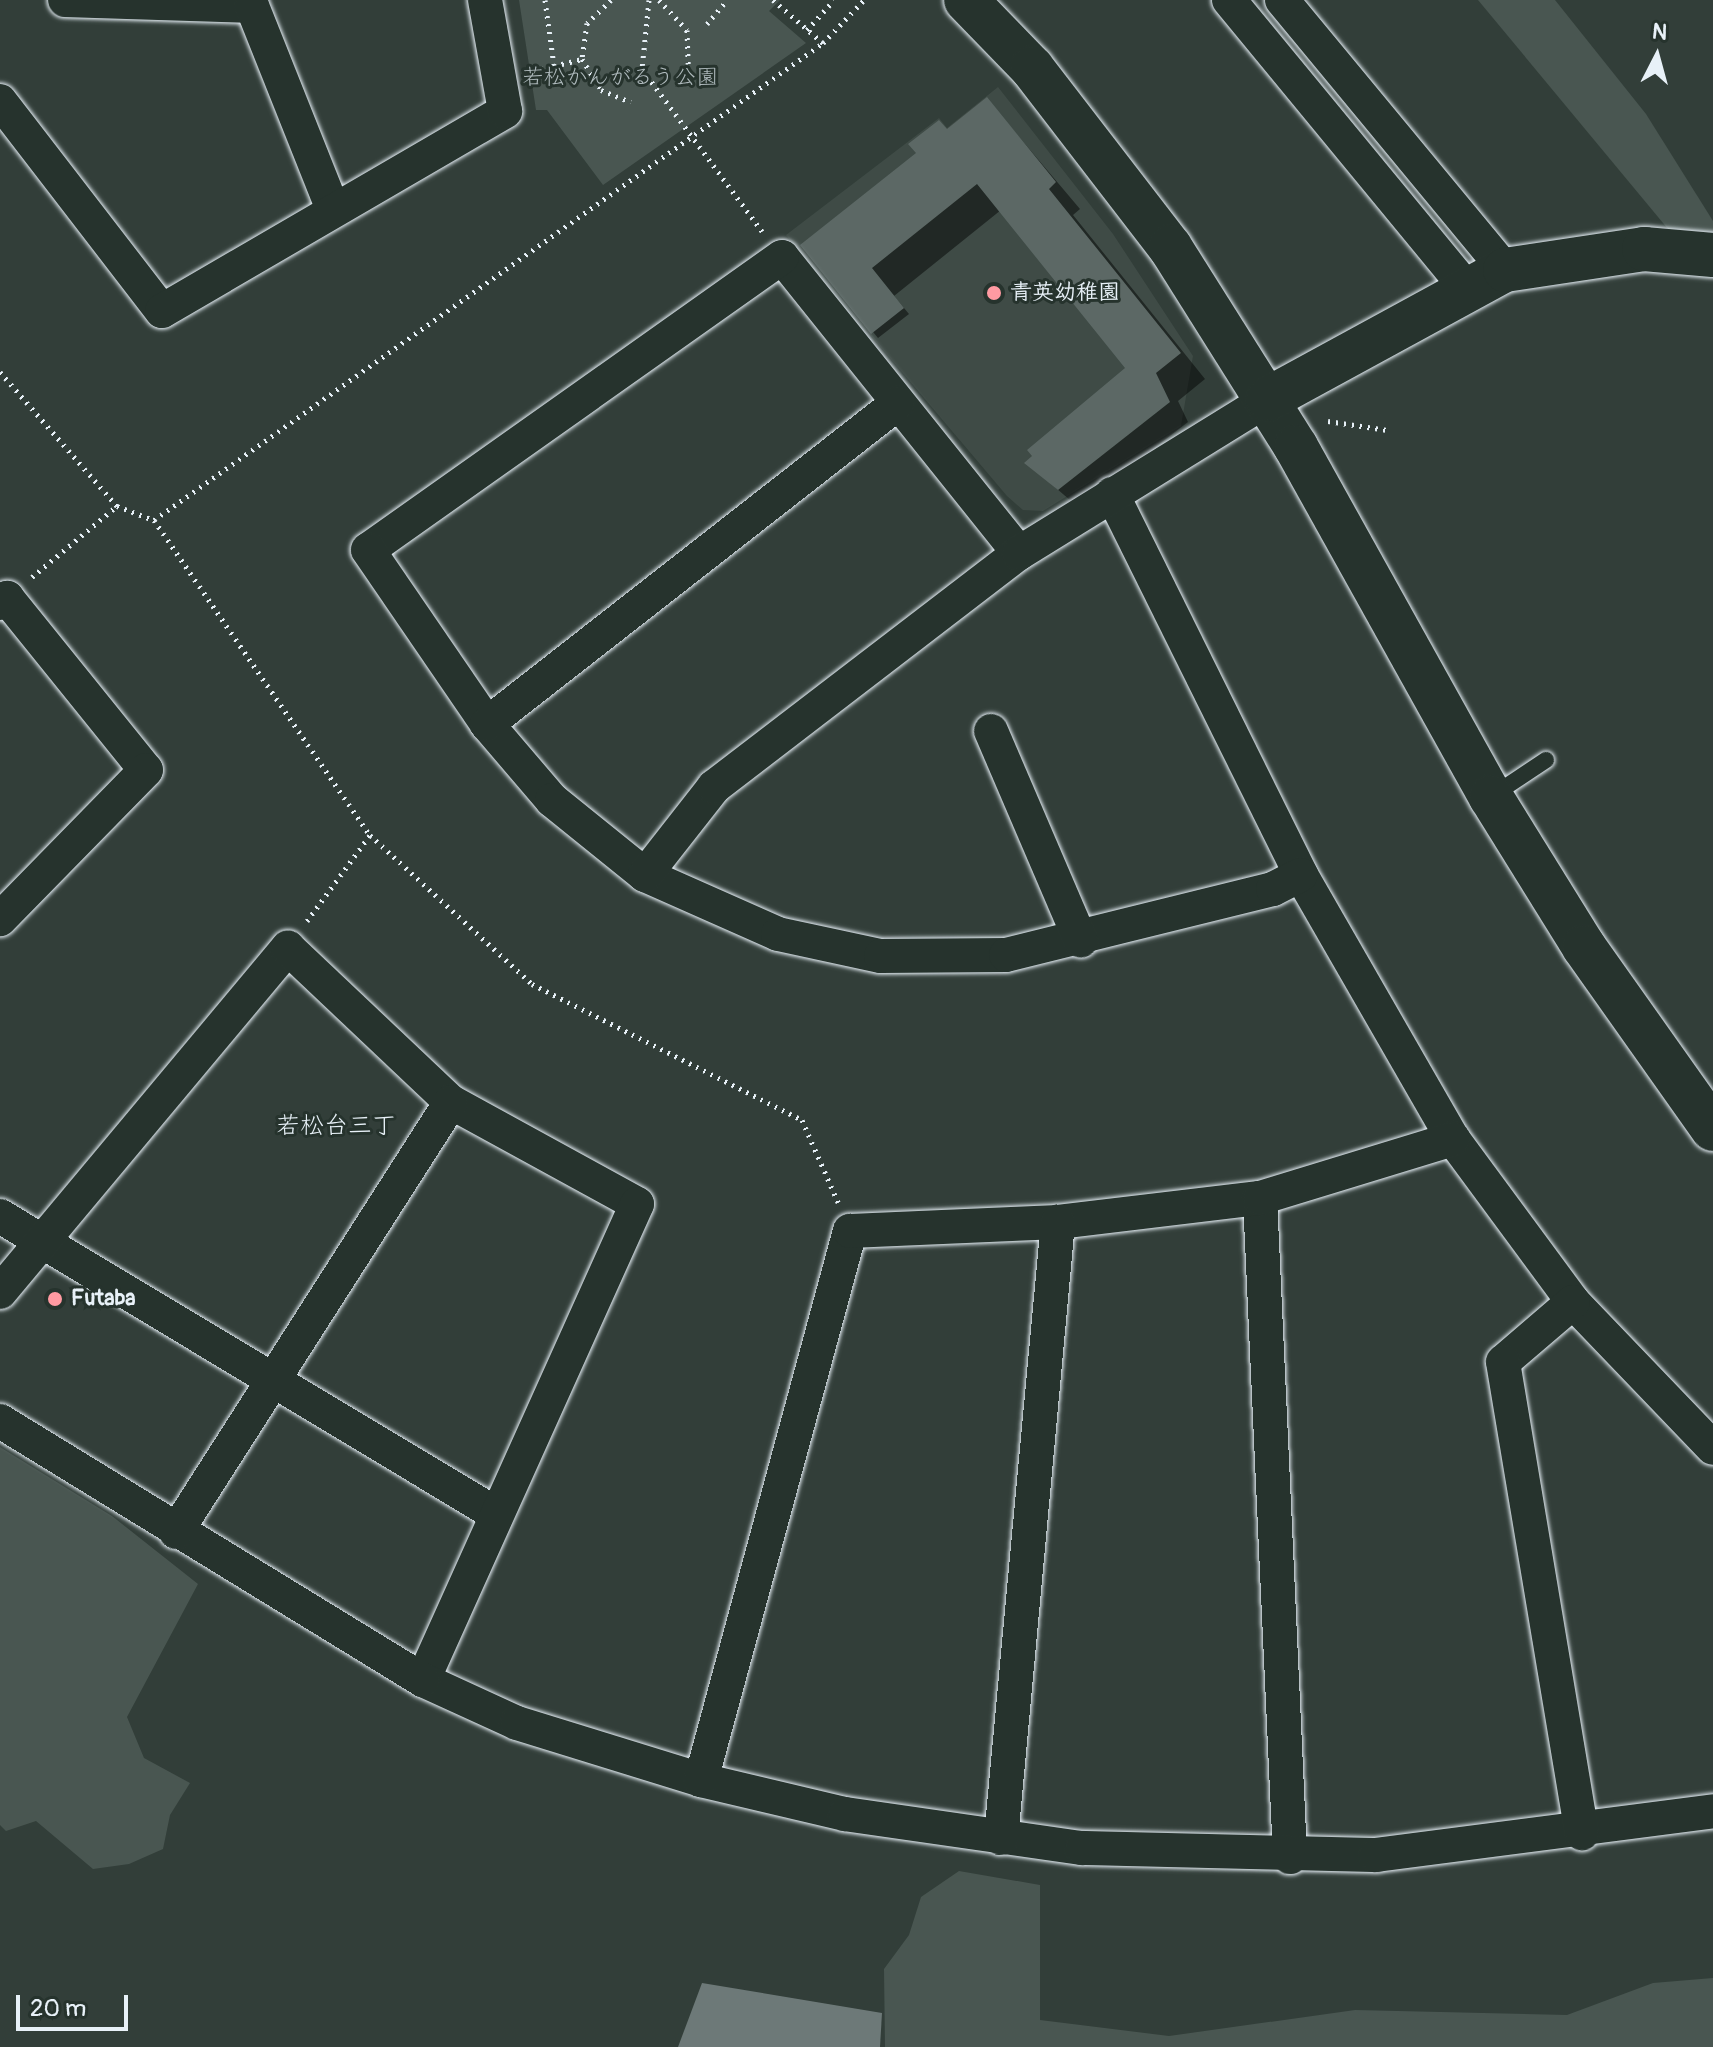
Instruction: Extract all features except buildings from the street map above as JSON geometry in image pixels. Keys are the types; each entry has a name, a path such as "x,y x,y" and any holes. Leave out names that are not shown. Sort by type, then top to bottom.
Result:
{"street":[{"path":"65,0 252,6 333,210"},
{"path":"0,101 162,311 505,111 485,0"},
{"path":"966,0 1032,68 1170,247 1268,399 1491,797 1584,947 1713,1129"},
{"path":"1229,0 1486,280"},
{"path":"1282,0 1486,280"},
{"path":"645,875 714,787 1019,553 1268,399 1486,280 1644,249 1713,255"},
{"path":"1019,553 782,257 368,550 487,724 552,800 645,875 778,934 881,956 1006,955 1081,941 1301,875"},
{"path":"487,724 898,403"},
{"path":"1112,494 1301,875 1453,1139 1573,1302 1713,1448"},
{"path":"0,919 146,770 4,600"},
{"path":"991,731 1081,941"},
{"path":"0,1292 40,1240 288,948 451,1102 637,1204 423,1680"},
{"path":"176,1532 268,1383 451,1102"},
{"path":"701,1780 850,1231 1058,1222 1260,1198 1453,1139"},
{"path":"1260,1198 1290,1857"},
{"path":"0,1216 268,1383 496,1514"},
{"path":"1001,1838 1058,1222"},
{"path":"1573,1302 1503,1362 1582,1833"},
{"path":"0,1421 176,1532 423,1680 517,1723 701,1780 845,1814 1001,1838 1290,1857 1582,1833 1713,1811"}],"lane":[{"path":"1491,797 1546,760"}],"path":[{"path":"545,0 554,66 582,59"},
{"path":"611,0 587,23 582,59 601,90 631,102"},
{"path":"649,0 642,69 691,141 782,257"},
{"path":"659,0 687,30 688,64"},
{"path":"707,24 727,0"},
{"path":"773,0 823,43"},
{"path":"807,30 834,0"},
{"path":"154,520 691,141 823,43 864,0"},
{"path":"0,372 117,506 154,520 370,835 532,984 802,1120 850,1231"},
{"path":"1327,421 1387,430"},
{"path":"4,600 117,506"},
{"path":"288,948 370,835"}],"shaded area":[{"name":"青英幼稚園","path":"998,87 1113,234 1193,356 1181,426 1043,511 1023,510 1007,496 786,235 939,118 947,128"},
{"path":"702,1983 882,2013 880,2047 678,2047"}],"green space":[{"name":"若松かんがるう公園","path":"519,0 780,0 769,11 806,43 603,185 547,110 536,110"},
{"path":"1478,0 1555,0 1646,114 1713,221 1713,232 1668,229"},
{"path":"0,1447 112,1516 198,1584 127,1717 144,1758 190,1783 170,1815 163,1849 129,1864 93,1869 36,1821 6,1831 0,1825"},
{"path":"959,1871 1040,1885 1040,2020 1169,2036 1355,2010 1567,2015 1653,1983 1713,1978 1713,2047 885,2047 884,1969 909,1935 921,1897"}],"place":[{"name":"青英幼稚園","path":"994,293"},
{"name":"Futaba","path":"55,1299"}],"district":[{"name":"若松台三丁","path":"336,1126"}]}
